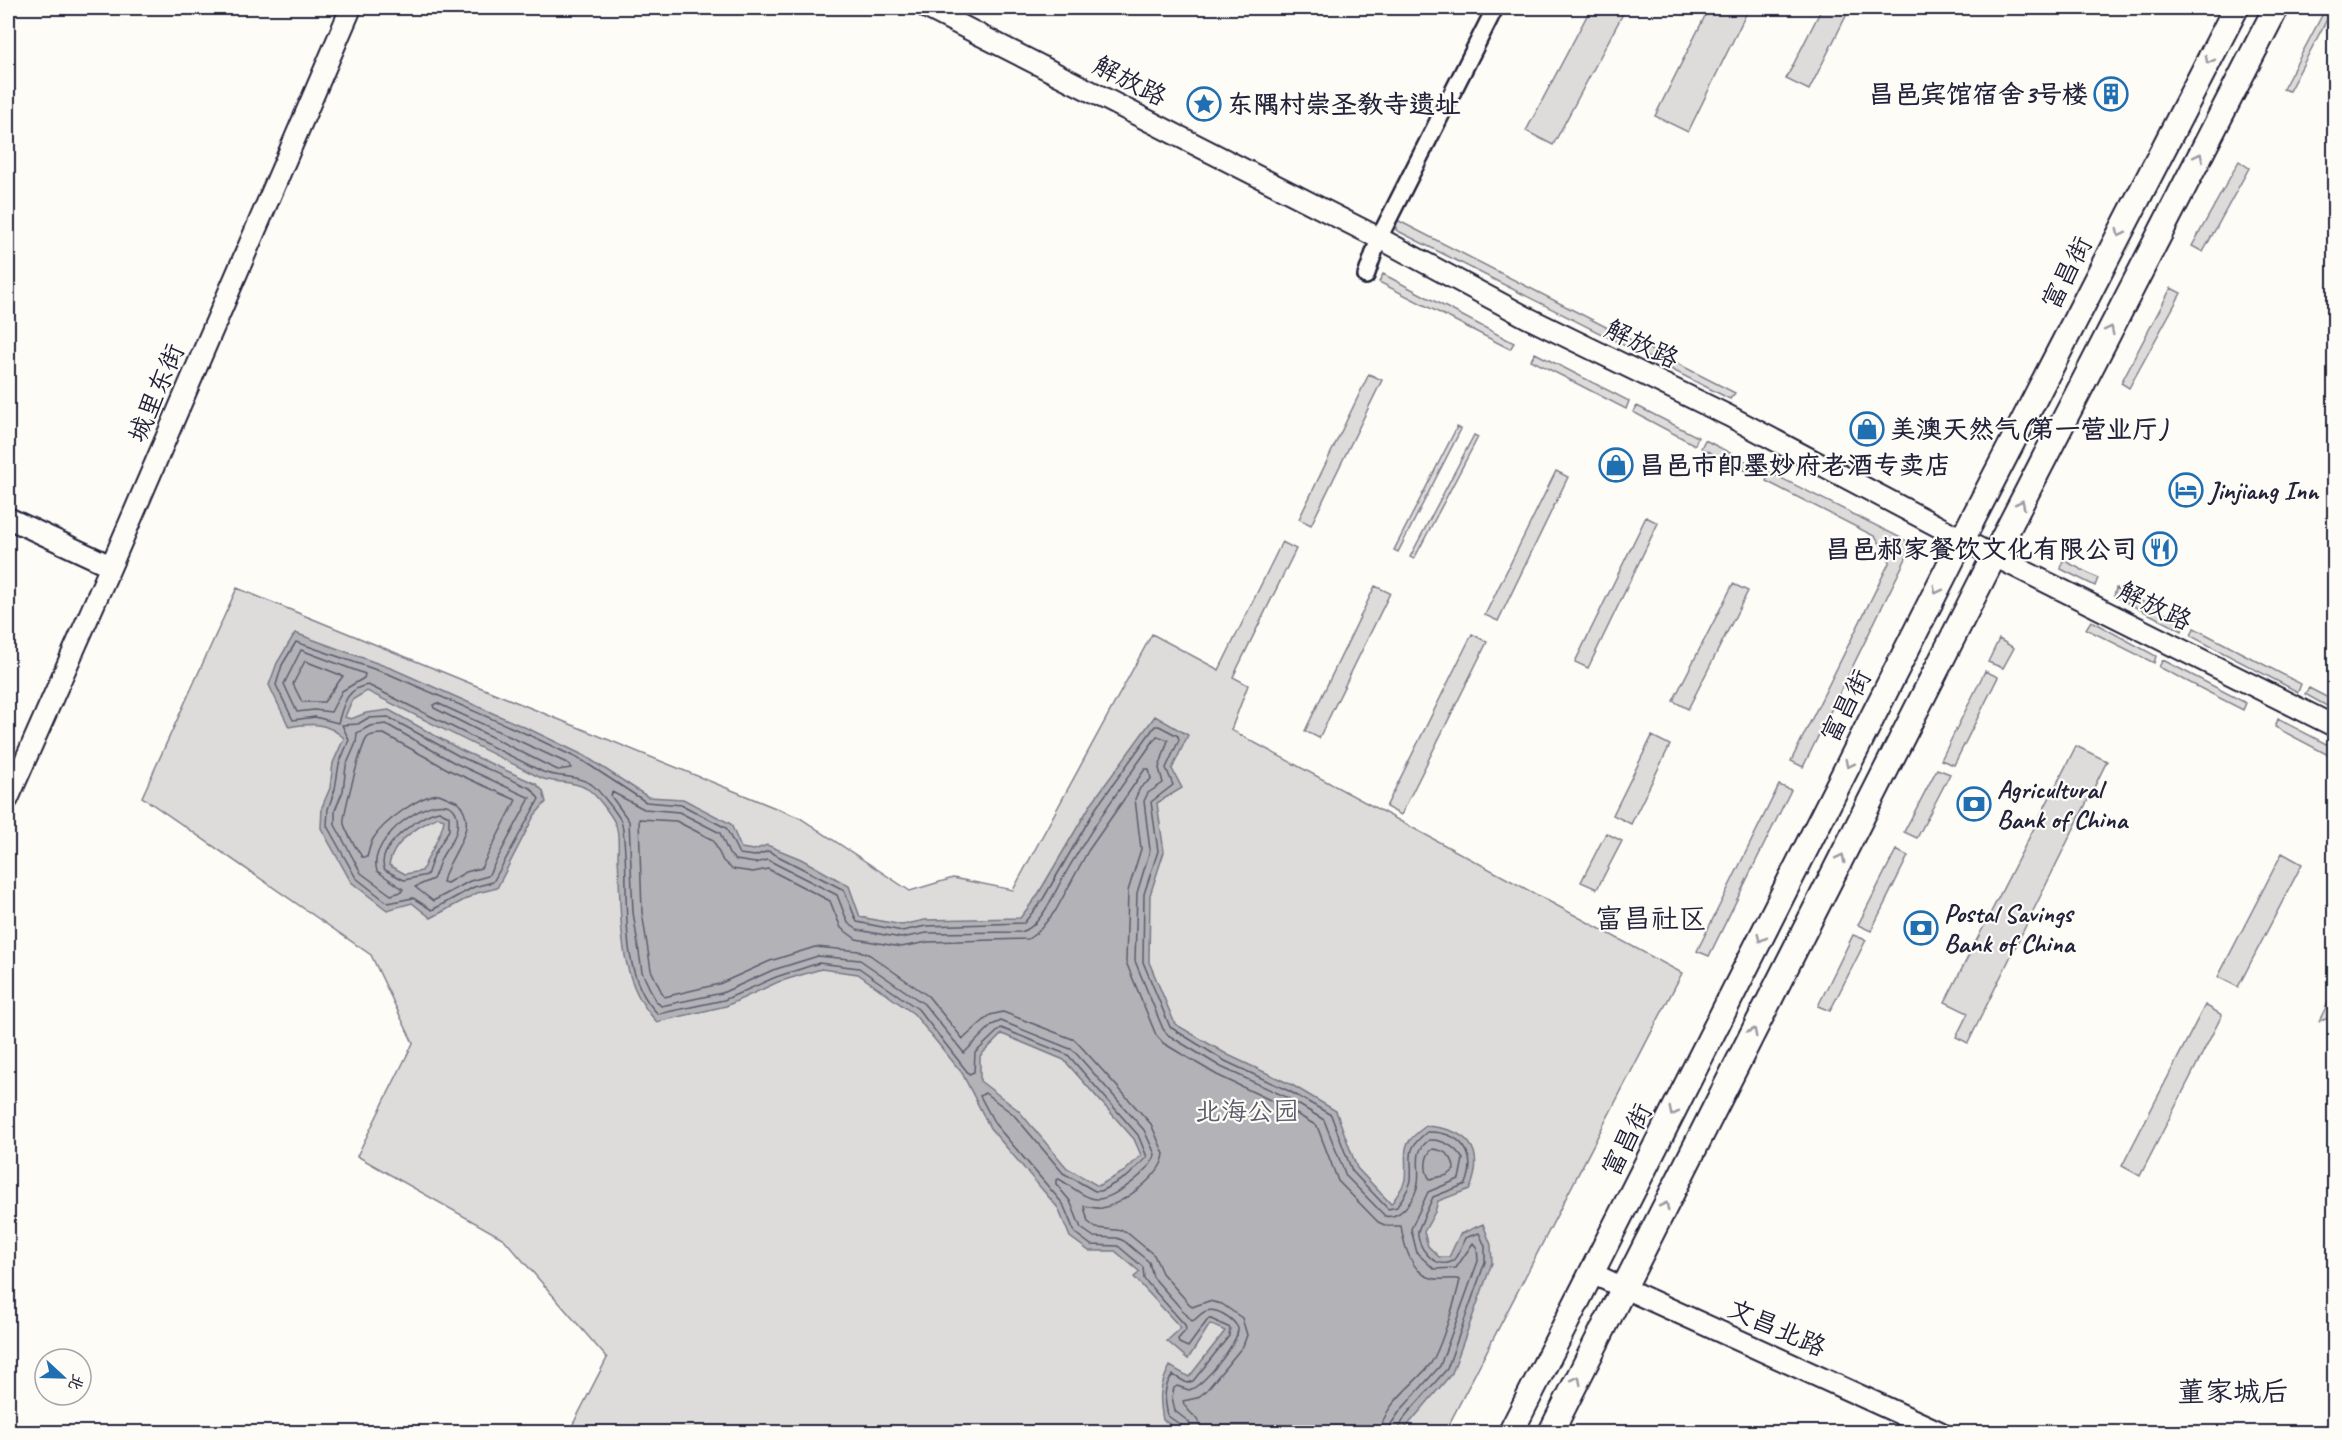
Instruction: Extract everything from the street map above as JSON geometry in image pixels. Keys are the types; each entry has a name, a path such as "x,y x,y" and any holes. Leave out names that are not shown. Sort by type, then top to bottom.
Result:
{"main road":[{"name":"富昌街","path":"1511,1432 1963,538 2236,8"},
{"path":"1551,1432 1994,556 2276,8"}],"street":[{"name":"城里东街","path":"8,799 111,566 351,8"},
{"name":"解放路","path":"927,8 1379,238 1526,317 1729,416 1994,556 2334,726"},
{"path":"1366,276 1379,238 1495,8"},
{"path":"8,518 111,566"},
{"name":"文昌北路","path":"1591,1273 1941,1432"}],"green space":[{"path":"1591,8 1626,8 1553,145 1526,131"},
{"path":"1709,8 1749,8 1688,132 1655,116"},
{"path":"1822,8 1850,8 1809,90 1786,79"},
{"path":"2326,8 2333,8 2289,91 2283,89"},
{"path":"2239,161 2249,168 2203,252 2192,246"},
{"path":"1397,220 1735,393 1730,399 1396,230"},
{"path":"1383,274 1514,343 1510,349 1379,282"},
{"path":"2171,288 2181,293 2129,388 2121,383"},
{"path":"1535,353 1629,401 1626,409 1531,360"},
{"path":"1369,374 1382,380 1311,525 1299,519"},
{"path":"1637,406 1698,437 1695,445 1633,412"},
{"path":"1457,427 1461,429 1398,552 1394,550"},
{"path":"1474,435 1478,437 1414,559 1410,557"},
{"path":"1705,440 1761,469 1758,477 1701,448"},
{"path":"1556,471 1568,477 1498,621 1485,615"},
{"path":"1769,472 1913,544 1803,767 1791,761 1890,561 1876,537 1766,481"},
{"path":"1646,517 1658,523 1588,668 1575,662"},
{"name":"北海公园","path":"1282,542 1296,549 1233,677 1248,685 1231,730 1682,973 1445,1432 569,1432 607,1358 504,1239 357,1156 413,1043 371,955 142,797 237,588 800,818 910,891 953,878 1013,890 1152,634 1219,670"},
{"path":"2063,560 2098,578 2095,586 2061,569"},
{"path":"1733,584 1748,591 1688,709 1673,701"},
{"path":"1375,586 1390,593 1319,738 1305,731"},
{"path":"2116,588 2185,623 2182,631 2114,596"},
{"path":"2091,621 2156,656 2154,663 2086,629"},
{"path":"2194,628 2301,684 2298,692 2191,636"},
{"path":"1472,634 1487,642 1401,815 1386,807"},
{"path":"1999,639 2014,648 2003,668 1988,662"},
{"path":"2163,660 2246,703 2243,710 2159,667"},
{"path":"1985,671 1998,677 1954,765 1941,760"},
{"path":"2309,688 2334,701 2334,710 2305,694"},
{"path":"2278,719 2334,748 2334,758 2275,727"},
{"path":"1652,736 1670,745 1631,824 1613,815"},
{"path":"2076,746 2107,761 1968,1043 1956,1037 1968,1013 1945,1002"},
{"path":"1937,769 1950,774 1917,838 1904,832"},
{"path":"1779,785 1791,790 1709,956 1697,951"},
{"path":"1606,833 1622,841 1597,889 1581,882"},
{"path":"1896,850 1908,856 1871,931 1858,925"},
{"path":"2282,853 2302,864 2238,987 2218,977"},
{"path":"1853,935 1866,940 1830,1011 1818,1006"},
{"path":"2334,991 2334,1017 2319,1021"},
{"path":"2205,1005 2222,1015 2140,1176 2122,1166"}],"water":[{"name":"北海公园","path":"295,633 393,669 585,756 648,797 683,799 731,824 741,848 754,850 767,845 801,859 849,886 860,917 902,925 925,920 1020,918 1037,896 1091,804 1155,716 1188,735 1172,769 1182,788 1157,803 1164,852 1150,895 1149,962 1175,1024 1228,1055 1292,1085 1336,1111 1357,1168 1391,1204 1404,1182 1407,1144 1417,1133 1426,1126 1440,1128 1462,1136 1469,1143 1476,1162 1470,1189 1438,1201 1424,1232 1428,1246 1439,1257 1449,1257 1460,1234 1483,1224 1491,1245 1492,1263 1452,1373 1402,1432 1182,1432 1163,1420 1161,1392 1166,1373 1170,1366 1189,1377 1225,1331 1210,1324 1188,1359 1167,1341 1181,1328 1134,1277 1140,1272 1115,1251 1089,1251 1070,1237 1058,1208 990,1128 962,1073 914,1014 858,974 821,969 778,982 726,1006 657,1022 643,1005 627,966 621,923 618,831 613,819 599,800 584,787 541,778 367,691 352,700 345,717 351,719 366,713 389,710 461,750 536,784 543,791 546,802 534,816 497,888 477,893 431,918 412,903 387,910 351,882 321,828 322,807 330,788 333,763 344,738 325,726 289,727 269,685 277,663","holes":["438,817 444,819 443,825 422,871 405,874 389,865 400,842 422,825","1002,1034 1064,1060 1134,1139 1141,1155 1125,1171 1098,1186 1067,1168 1018,1110 980,1081 980,1056"]}],"place":[{"name":"昌邑宾馆宿舍3号楼","path":"2111,94"},
{"name":"东隅村崇圣教寺遗址","path":"1204,104"},
{"name":"美澳天然气(第一营业厅)","path":"1867,429"},
{"name":"昌邑市即墨妙府老酒专卖店","path":"1616,465"},
{"name":"Jinjiang Inn","path":"2186,490"},
{"name":"昌邑郝家餐饮文化有限公司","path":"2160,549"},
{"name":"Agricultural Bank of China","path":"1974,804"},
{"name":"Postal Savings Bank of China","path":"1921,928"}],"district":[{"name":"富昌社区","path":"1651,918"},
{"name":"董家城后","path":"2233,1391"}]}
